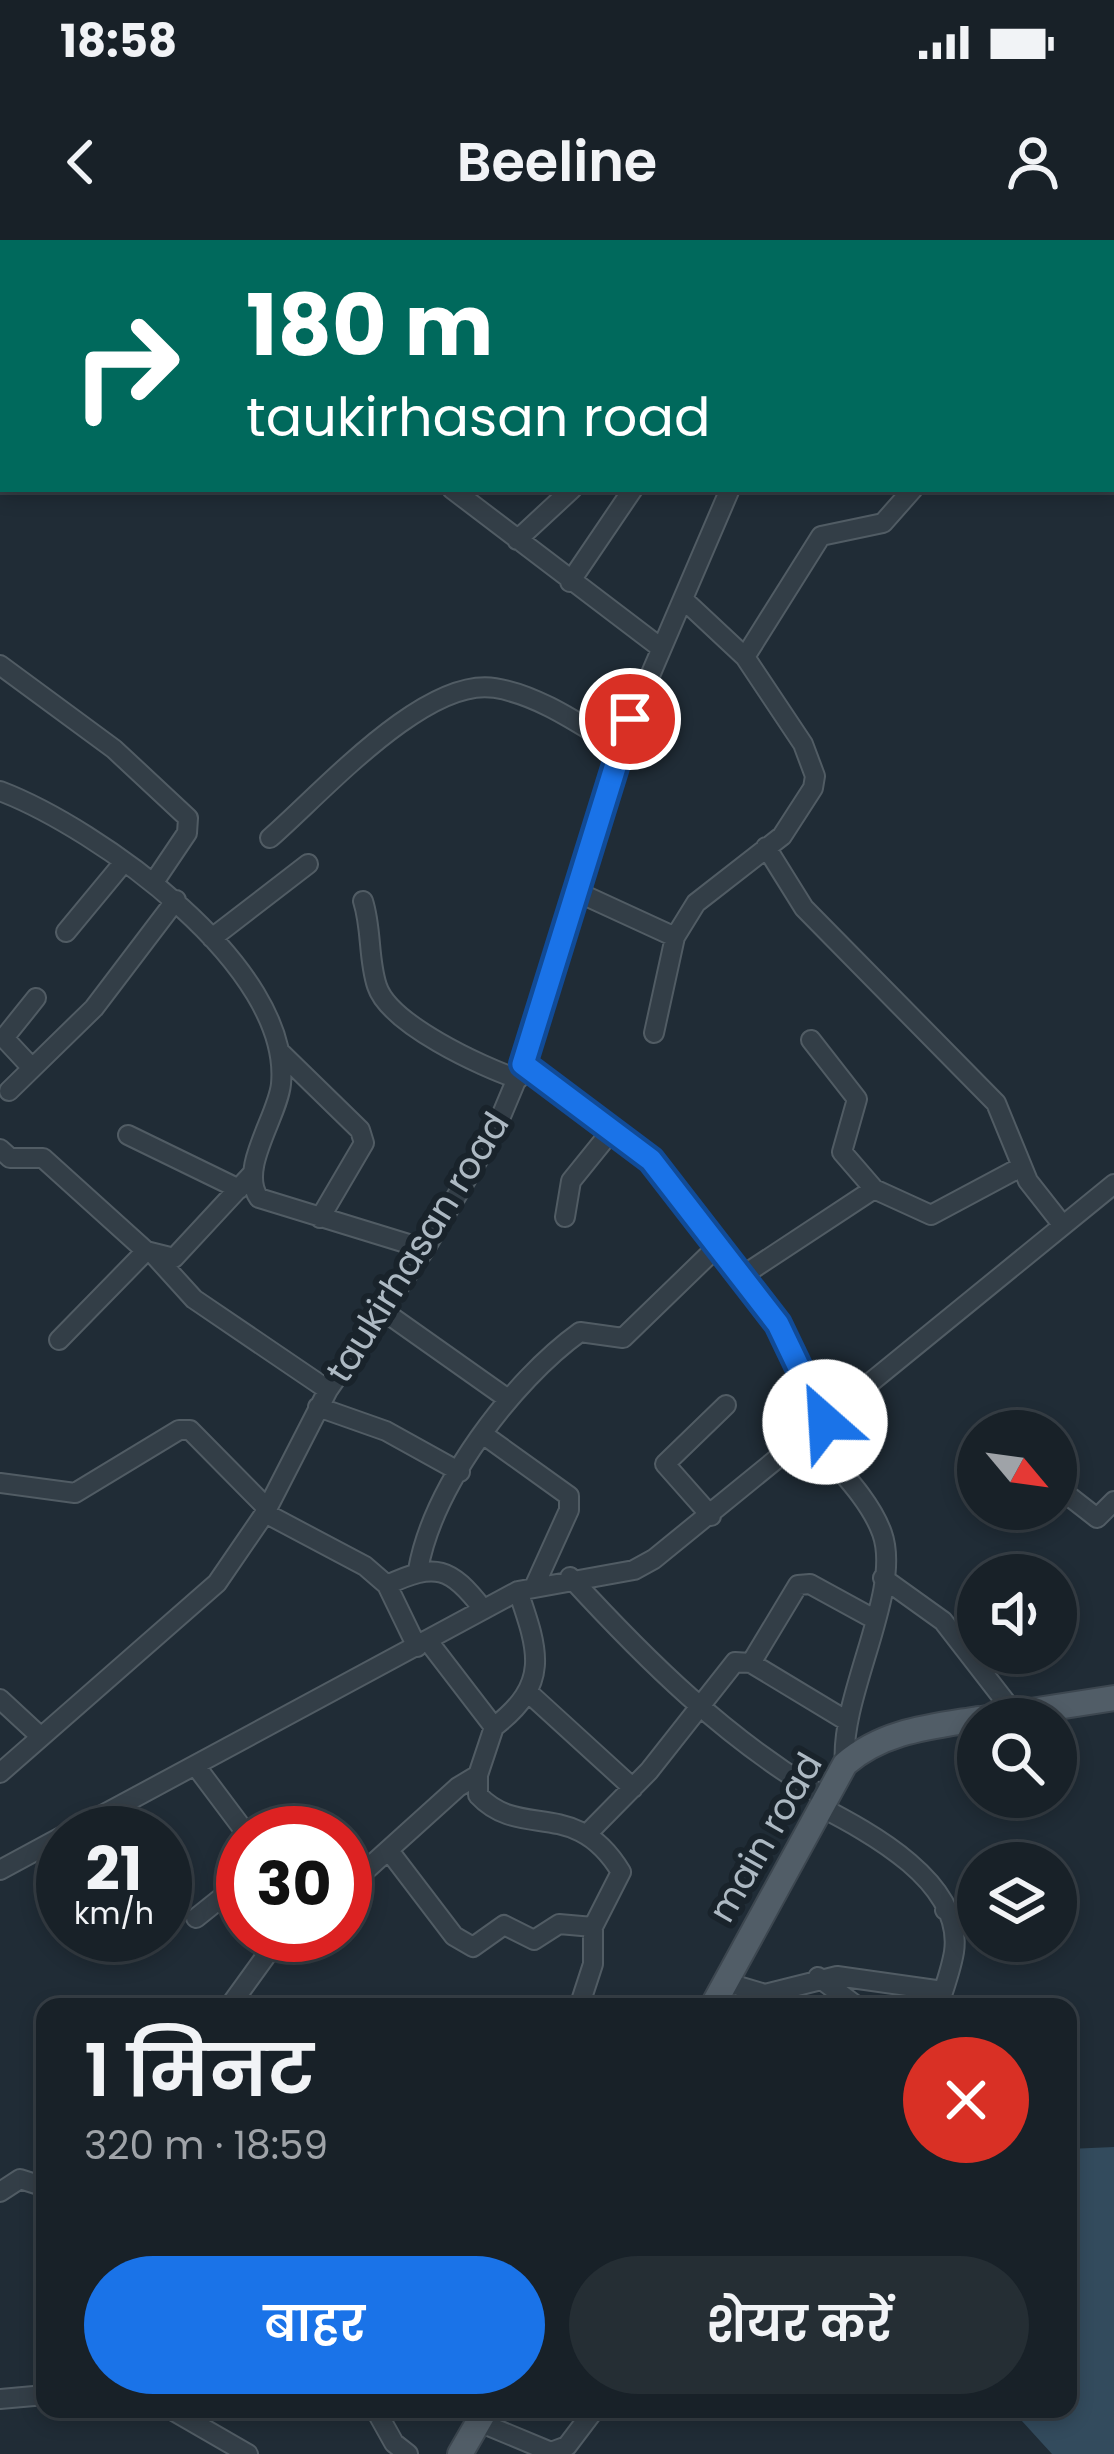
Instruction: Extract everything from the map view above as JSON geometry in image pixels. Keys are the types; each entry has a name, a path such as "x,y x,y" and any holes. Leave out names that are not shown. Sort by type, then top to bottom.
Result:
{"main road":[{"name":"main road","path":"1077,1704 1114,1698"},
{"name":"main road","path":"717,1998 845,1764 864,1747 902,1732 957,1723"},
{"path":"460,2454 480,2418"}],"street":[{"path":"456,492 661,648"},
{"path":"517,540 569,492"},
{"path":"570,582 631,492"},
{"path":"745,657 820,536 883,523 910,492"},
{"name":"taukirhasan road","path":"0,1773 217,1583 266,1510 323,1399 424,1249 494,1133 521,1071 619,748 728,495"},
{"path":"654,1033 675,938 696,902 791,826 815,776 803,744 745,657 684,600"},
{"path":"0,665 114,749 188,818 187,833 154,882"},
{"path":"271,838 412,715 446,693 494,687 521,695 619,748"},
{"path":"0,791 64,822 176,900 212,938 260,1003 280,1052 281,1084 246,1181 183,1252 174,1258 150,1254"},
{"path":"766,847 804,908 996,1103 1021,1167 1061,1223"},
{"path":"66,932 124,862"},
{"path":"212,938 308,864"},
{"path":"575,891 675,938"},
{"path":"9,1091 94,1008 176,900"},
{"path":"363,901 373,930 375,980 385,1000 454,1052 521,1071 613,1129 651,1160 778,1324 817,1428 880,1528 884,1578 847,1721 845,1764"},
{"path":"32,1068 4,1038 36,998"},
{"path":"811,1040 857,1099 842,1152 874,1189 931,1215 1021,1167"},
{"path":"280,1052 360,1130 364,1143 320,1218"},
{"path":"565,1217 571,1181 613,1129"},
{"path":"128,1135 246,1181 259,1198 424,1249"},
{"path":"3,1156 43,1158 194,1299 323,1399 460,1472"},
{"path":"118,1806 527,1588 570,1577 634,1570 711,1516 1061,1223 1113,1186"},
{"path":"742,1276 874,1189"},
{"path":"418,1570 433,1522 460,1472 508,1399 545,1357 580,1332 622,1338 718,1245"},
{"path":"59,1340 150,1254"},
{"path":"382,1310 508,1399"},
{"path":"711,1516 665,1464 726,1405"},
{"path":"0,1484 75,1493 178,1430 190,1430 266,1510 365,1566 386,1586 423,1644 494,1727"},
{"path":"484,1436 569,1496 569,1510 527,1588 534,1659 530,1694 494,1727 478,1775 478,1795 509,1815 566,1822 587,1834 621,1872 593,1927 593,1964 582,1998"},
{"path":"1077,1503 1096,1518 1114,1501"},
{"path":"386,1586 418,1570 448,1574 483,1609"},
{"path":"570,1577 697,1705 763,1760 901,1852 945,1910 955,1949 940,1998"},
{"path":"884,1578 943,1621 1003,1698"},
{"path":"751,1663 798,1585 810,1584 874,1619"},
{"path":"587,1834 633,1788 728,1667 744,1660 847,1721"},
{"path":"530,1694 633,1788"},
{"path":"0,1699 41,1737"},
{"path":"195,1765 226,1806"},
{"path":"372,1867 458,1787 478,1775"},
{"path":"0,1870 36,1850"},
{"path":"390,1852 454,1936 473,1947 504,1925 534,1940 559,1924 593,1927"},
{"path":"196,1918 216,1902"},
{"path":"945,1910 957,1916"},
{"path":"236,1998 262,1962"},
{"path":"818,1977 846,1998"},
{"path":"725,1982 765,1994 818,1977 934,1998"},
{"path":"0,2192 20,2179 36,2184"},
{"path":"0,2398 36,2396"},
{"path":"181,2418 218,2447 248,2454"},
{"path":"380,2418 394,2443 408,2454"},
{"path":"487,2418 543,2450 560,2452 588,2418"}],"water":[{"path":"1114,2147 1114,2454 1052,2454 1019,2418 1077,2418 1077,2149"}],"route":[{"path":"630,719 523,1064 651,1160 778,1324 825,1422"}]}
